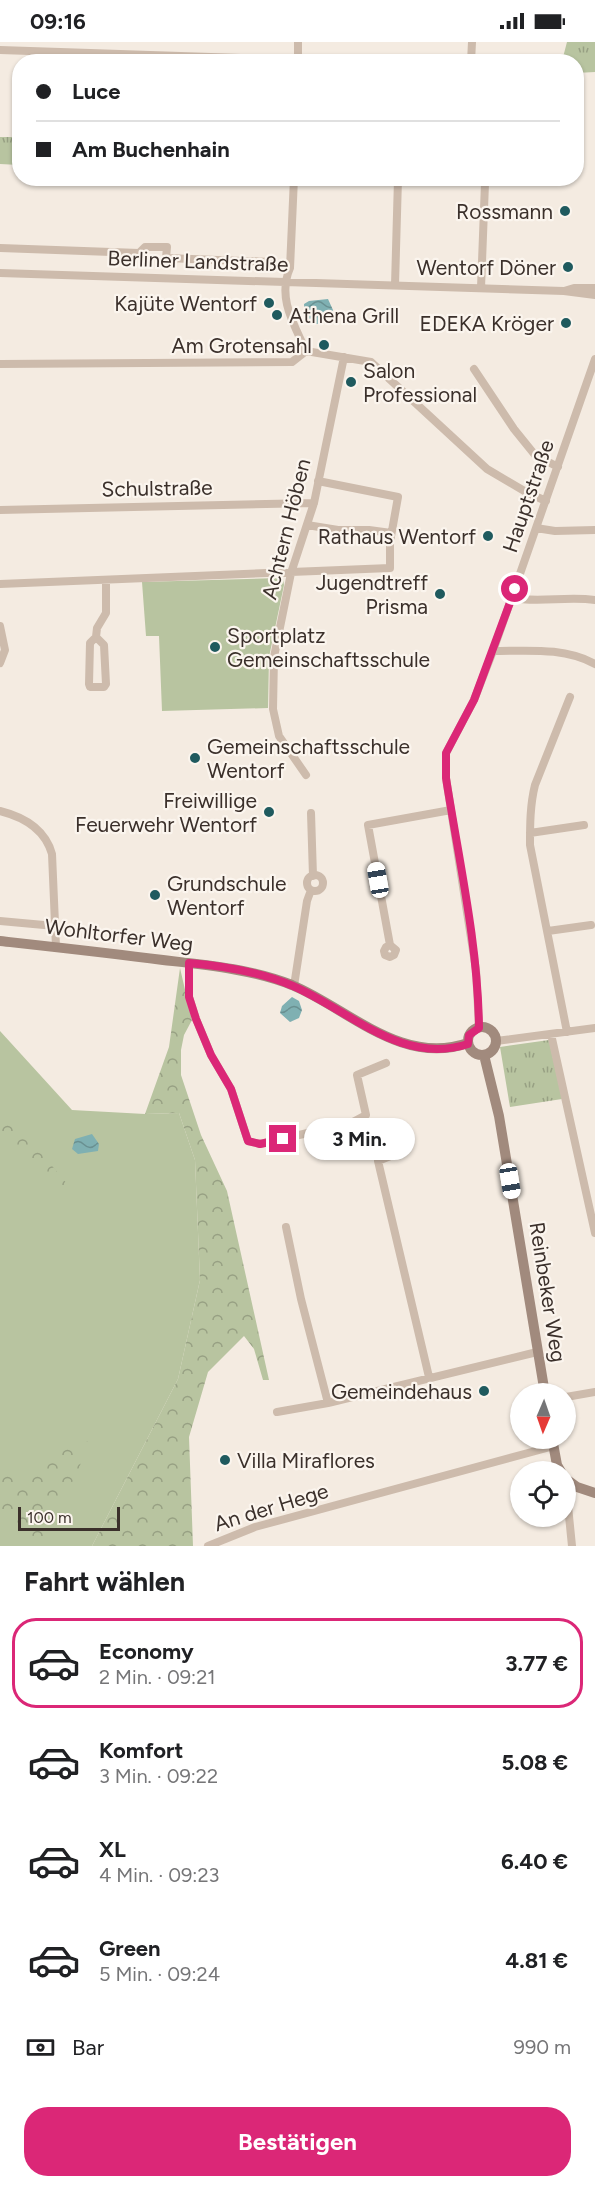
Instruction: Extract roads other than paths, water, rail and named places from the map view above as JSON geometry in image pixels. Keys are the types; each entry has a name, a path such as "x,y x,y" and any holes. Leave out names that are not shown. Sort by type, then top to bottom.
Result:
{"main road":[{"name":"Wohltorfer Weg","path":"0,941 189,963 261,975 294,986 370,1029 409,1045 445,1049 468,1044"},
{"path":"479,1028 490,1030 496,1041 492,1051 484,1055 472,1052 468,1044 469,1035 479,1028"},
{"name":"Reinbeker Weg","path":"484,1055 499,1116 543,1383"},
{"path":"576,1486 595,1493"}],"street":[{"path":"0,50 119,54"},
{"path":"294,186 290,268 285,282 285,302 306,351"},
{"path":"395,285 398,186"},
{"path":"481,288 485,186"},
{"name":"Berliner Landstraße","path":"0,248 139,253 145,247 167,247 166,258 271,262"},
{"name":"Berliner Landstraße","path":"0,273 564,291 595,295"},
{"name":"Berliner Landstraße","path":"564,291 574,288 595,288"},
{"path":"0,364 292,362 306,351 371,362 487,469 546,501"},
{"name":"Achtern Höben","path":"306,775 279,736 273,710 274,657 291,573 314,502 344,357"},
{"name":"Hauptstraße","path":"451,810 446,778 446,753 474,700 493,651 595,359"},
{"path":"474,369 534,455 558,467"},
{"path":"0,584 390,568 398,496 318,481"},
{"name":"Schulstraße","path":"0,510 314,502"},
{"path":"307,525 392,534"},
{"path":"536,528 555,531 595,530"},
{"path":"96,638 104,645 106,684 104,687 90,687 89,684 90,643 96,638 97,628 106,613 106,580"},
{"path":"512,598 547,601 577,598 595,600"},
{"path":"0,626 5,650 0,663"},
{"path":"493,651 559,652 581,657 595,664"},
{"path":"567,1032 530,845 530,833 531,800 535,785 570,697"},
{"path":"0,810 40,831 49,845 52,854 56,947"},
{"path":"390,945 368,825 451,810 476,970 479,1028"},
{"path":"294,986 307,901 311,890 308,881 313,876 311,813"},
{"path":"530,833 584,825"},
{"path":"311,890 318,890 323,884 320,878 313,876"},
{"path":"0,921 55,926"},
{"path":"548,931 591,925"},
{"path":"189,963 189,997 196,1019 211,1055 231,1089 248,1141 260,1144 351,1123 366,1115 357,1075 386,1063"},
{"path":"496,1041 595,1028"},
{"path":"551,1034 595,1233"},
{"path":"393,1155 378,1161 429,1377"},
{"path":"286,1227 301,1299 328,1403"},
{"path":"278,1413 537,1352"},
{"path":"576,1395 595,1392"},
{"name":"An der Hege","path":"208,1546 255,1527 528,1449"},
{"path":"570,1527 572,1546"}],"water":[{"path":"328,299 333,310 330,323 305,323 304,304 309,301"},
{"path":"292,997 299,1001 302,1010 299,1018 290,1022 280,1013 282,1006"},
{"path":"92,1134 99,1144 98,1151 78,1154 72,1149 75,1139"}],"place":[{"name":"Rossmann","path":"565,211"},
{"name":"Wentorf Döner","path":"568,267"},
{"name":"Kajüte Wentorf","path":"269,303"},
{"name":"Athena Grill","path":"277,315"},
{"name":"EDEKA Kröger","path":"566,323"},
{"name":"Am Grotensahl","path":"324,345"},
{"name":"Salon Professional","path":"351,382"},
{"name":"Rathaus Wentorf","path":"488,536"},
{"name":"Jugendtreff Prisma","path":"440,594"},
{"name":"Sportplatz Gemeinschaftsschule","path":"215,647"},
{"name":"Gemeinschaftsschule Wentorf","path":"195,758"},
{"name":"Freiwillige Feuerwehr Wentorf","path":"269,812"},
{"name":"Grundschule Wentorf","path":"155,895"},
{"name":"Gemeindehaus","path":"484,1391"},
{"name":"Villa Miraflores","path":"225,1460"}]}
